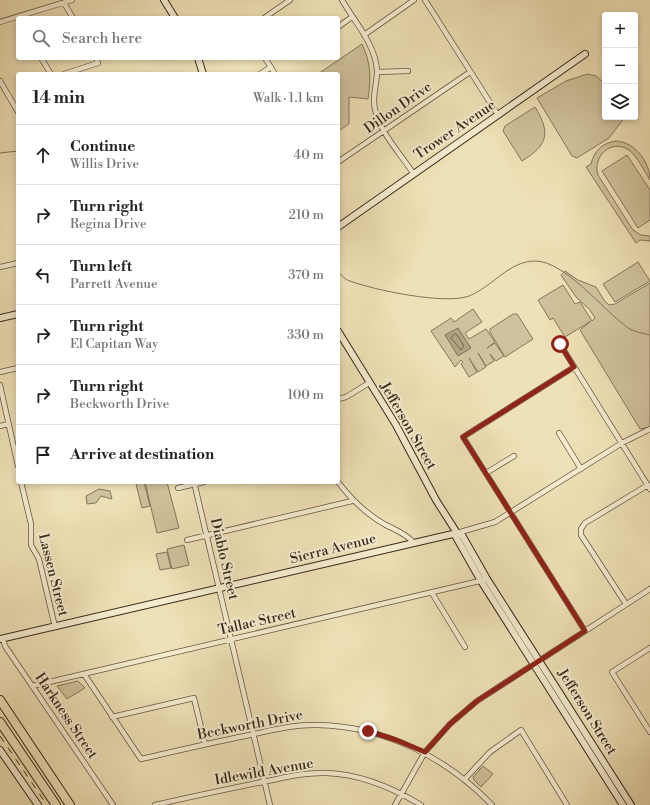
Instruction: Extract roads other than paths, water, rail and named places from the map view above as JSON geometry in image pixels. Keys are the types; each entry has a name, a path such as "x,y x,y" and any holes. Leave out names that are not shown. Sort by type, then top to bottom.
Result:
{"highway":[{"path":"0,700 70,805"},
{"path":"0,722 56,805"}],"main road":[{"path":"164,0 174,16"},
{"name":"Trower Avenue","path":"340,225 585,54"},
{"path":"200,60 203,72"},
{"path":"0,318 16,314"},
{"name":"Jefferson Street","path":"340,334 396,425 436,500 457,533 462,535 487,579 540,659 631,805"},
{"name":"Jefferson Street","path":"457,533 456,537 480,581 623,805"},
{"name":"Sierra Avenue","path":"1,639 457,533"},
{"path":"0,750 38,805"}],"street":[{"path":"23,16 72,0"},
{"path":"267,16 290,0"},
{"path":"342,0 373,52 377,72 373,100 376,115 384,130 413,173"},
{"path":"364,36 414,0"},
{"path":"425,0 498,115"},
{"path":"64,3 72,16"},
{"path":"340,26 352,17"},
{"path":"0,22 16,18"},
{"path":"42,60 50,72"},
{"path":"70,72 98,63 97,60"},
{"path":"266,60 274,72"},
{"path":"263,72 271,67"},
{"path":"377,72 408,71"},
{"name":"Dillon Drive","path":"340,161 470,72"},
{"path":"0,82 16,109"},
{"path":"0,267 16,263"},
{"path":"560,344 649,487 585,523 581,529 581,535 626,604"},
{"path":"574,367 463,437 585,631"},
{"path":"0,372 16,368"},
{"path":"340,398 346,397 369,383"},
{"path":"0,385 16,458"},
{"path":"0,426 8,424"},
{"name":"Sierra Avenue","path":"457,533 487,525 510,513 622,443 650,429"},
{"path":"559,432 581,469"},
{"path":"486,473 514,456"},
{"name":"Lassen Street","path":"22,484 31,524 31,545 39,559 55,627"},
{"path":"178,488 191,484"},
{"name":"Diablo Street","path":"194,484 270,805"},
{"path":"339,484 352,501 384,524 406,534 413,542"},
{"path":"187,540 352,501"},
{"name":"Tallac Street","path":"32,686 487,579"},
{"path":"395,805 425,752 450,724 477,701 650,589"},
{"path":"432,593 466,647"},
{"name":"Harkness Street","path":"1,639 113,805"},
{"path":"650,648 612,672 650,732"},
{"name":"Beckworth Drive","path":"84,674 141,759 287,727 316,725 345,727 375,732 425,752 465,780 492,805"},
{"path":"112,717 194,698 204,744"},
{"path":"465,780 490,752 521,730 567,805"},
{"name":"Idlewild Avenue","path":"155,805 301,774 327,773 353,777 401,793 421,805"}],"water":[{"path":"458,328 471,348 458,356 445,335"}],"waterway":[{"path":"0,153 16,151"},
{"path":"340,274 345,279 361,285 427,298 444,299 469,296 517,265 535,261 547,263 571,277 629,329 650,335"}],"railway":[{"path":"0,736 47,805"}]}
